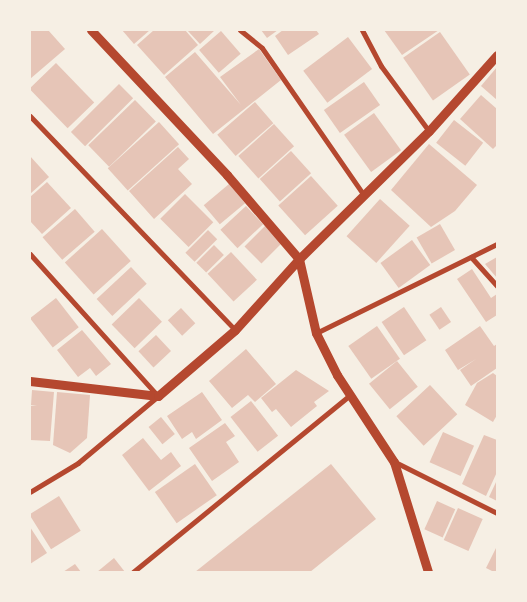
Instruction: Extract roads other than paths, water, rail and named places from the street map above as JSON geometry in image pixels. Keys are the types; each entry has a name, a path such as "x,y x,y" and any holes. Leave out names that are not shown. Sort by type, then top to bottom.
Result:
{"street":[{"path":"91,30 227,175 299,259 316,333 350,395 394,462 428,572"},
{"path":"240,30 262,48 363,194"},
{"path":"362,30 381,66 429,131"},
{"path":"30,492 78,463 235,330 299,259 429,131 497,55"},
{"path":"30,116 235,330"},
{"path":"316,333 497,244"},
{"path":"30,254 158,396"},
{"path":"471,257 497,286"},
{"path":"30,381 158,396"},
{"path":"133,572 350,395"},
{"path":"394,462 497,513"}]}
